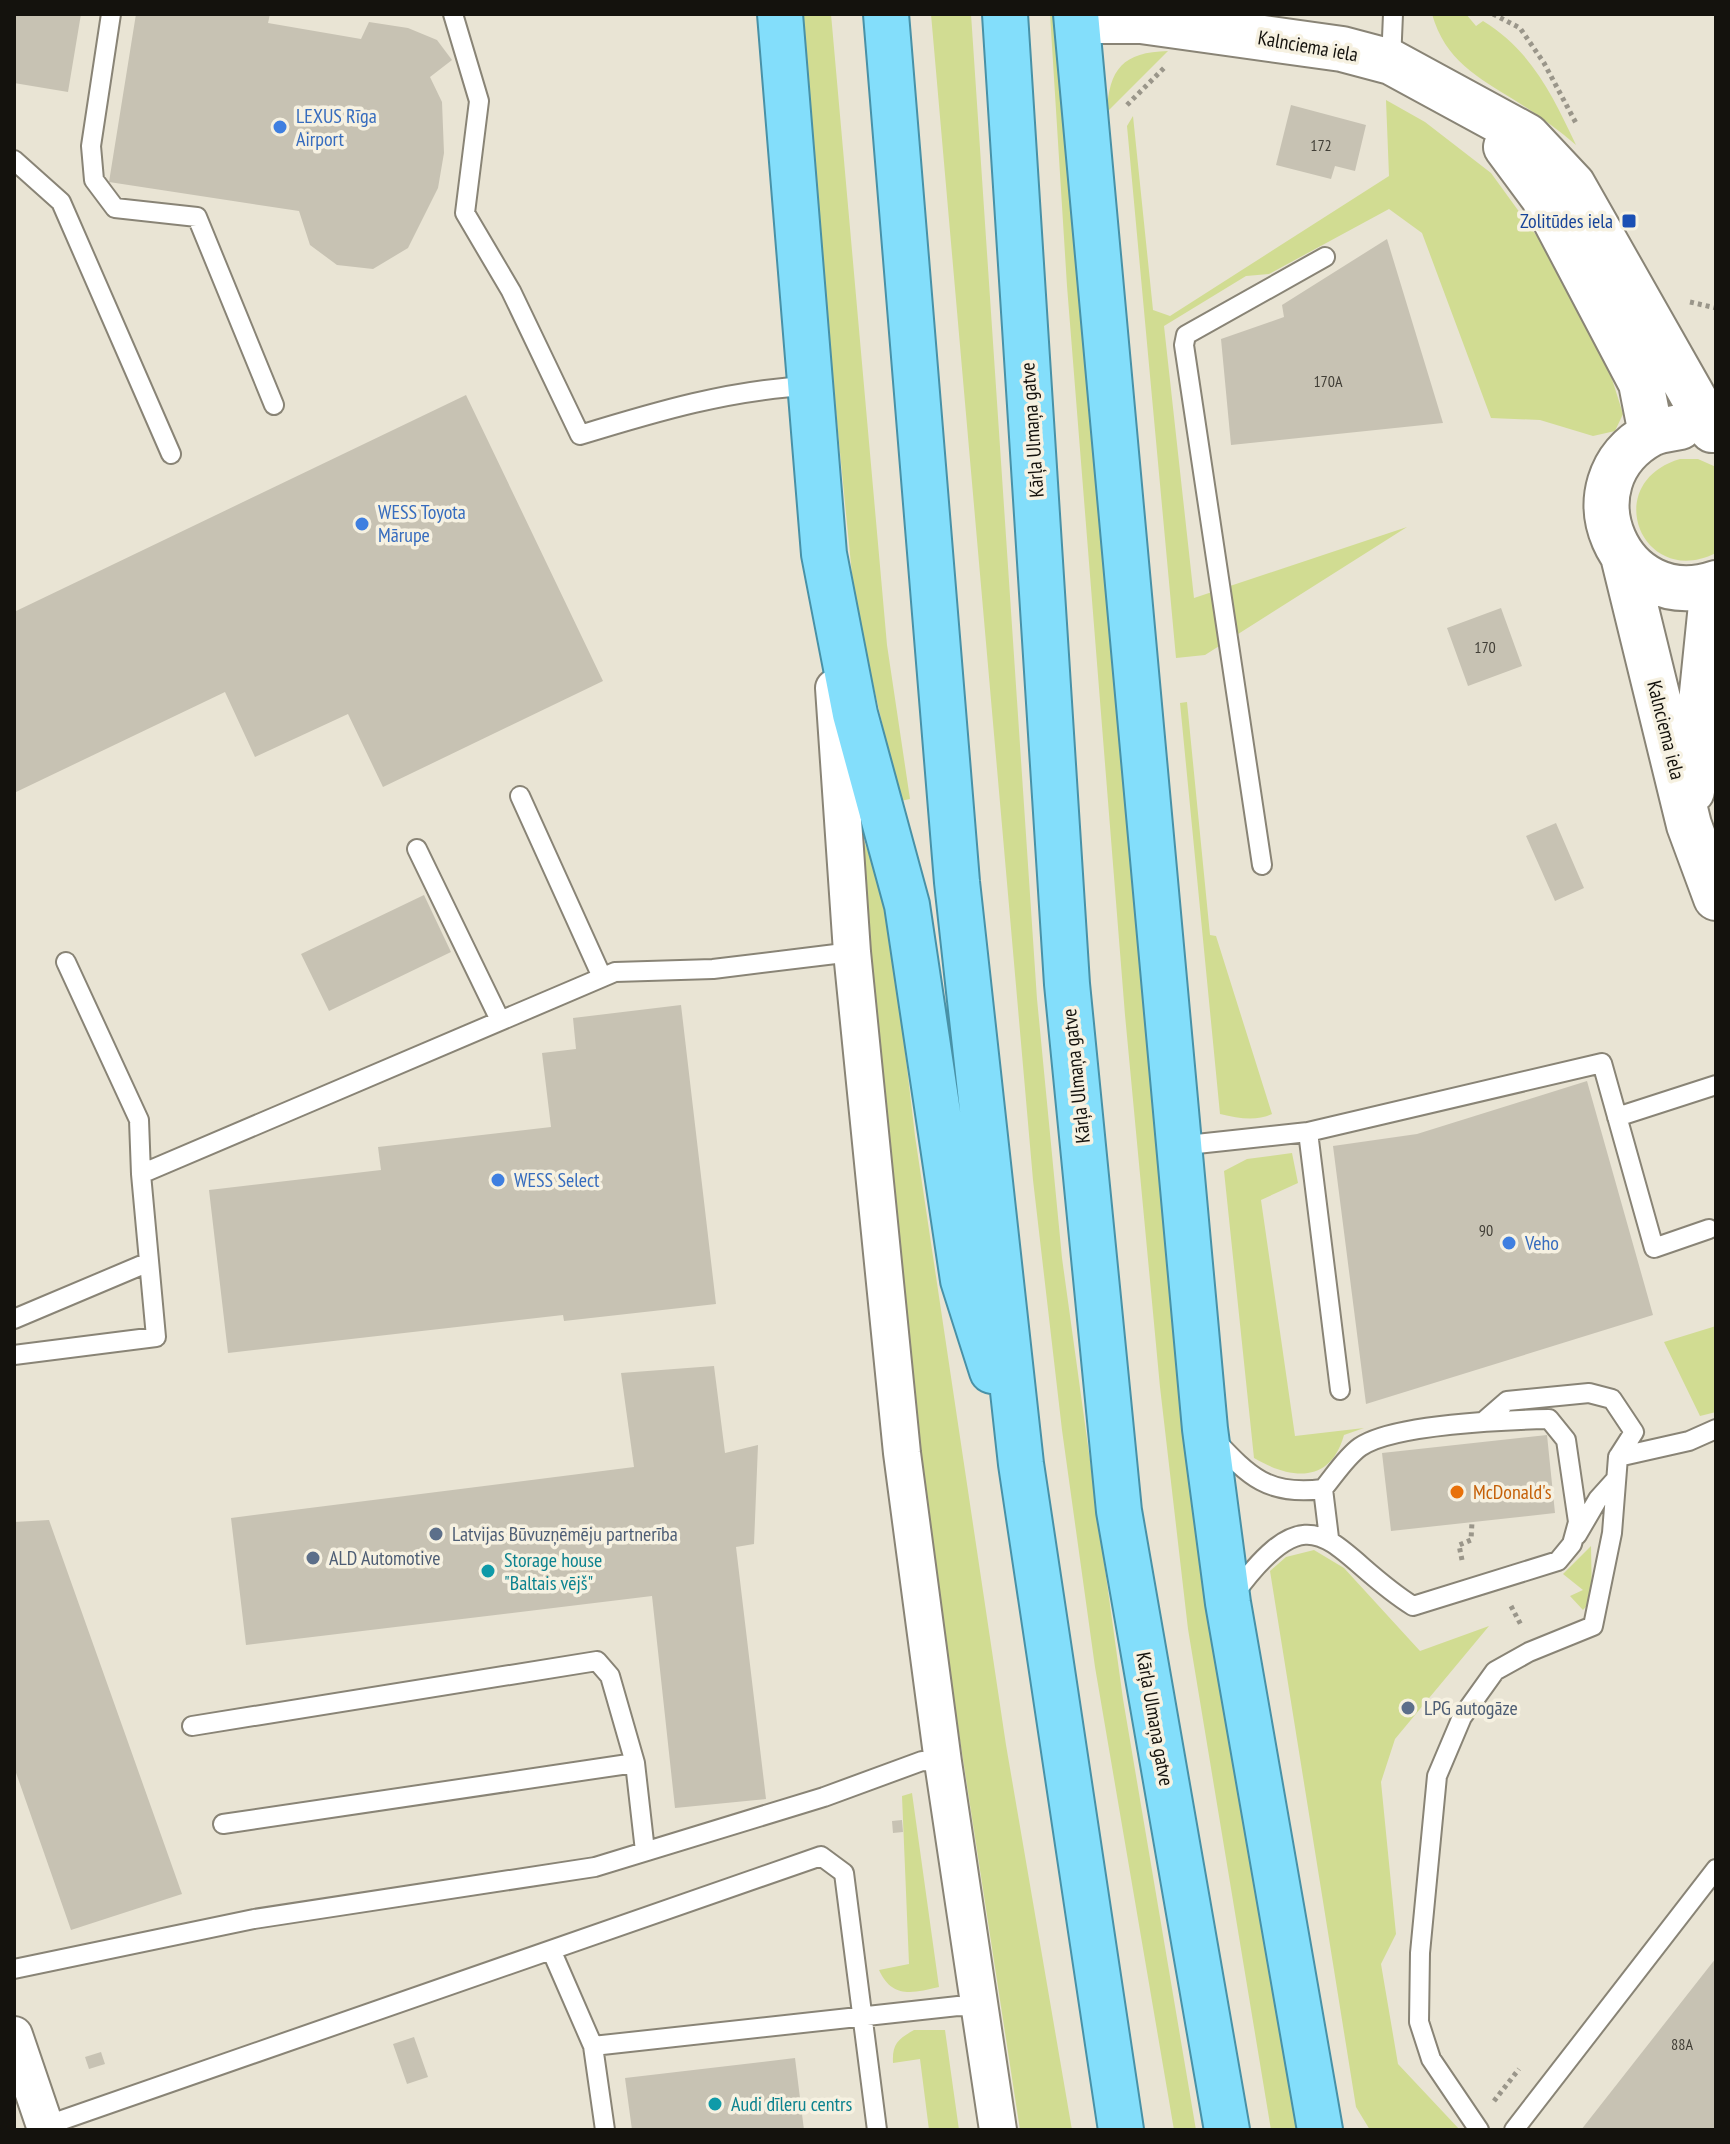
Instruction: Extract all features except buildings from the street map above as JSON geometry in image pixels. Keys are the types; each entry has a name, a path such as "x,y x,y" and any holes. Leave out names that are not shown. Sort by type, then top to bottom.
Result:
{"highway":[{"path":"780,14 824,554 855,714 907,905 963,1280 1021,1464"},
{"path":"886,14 957,882 1021,1464 1121,2130"},
{"name":"Kārļa Ulmaņa gatve","path":"1005,14 1067,984 1119,1511 1227,2130"},
{"path":"1077,18 1205,1429 1228,1603 1320,2130"}],"street":[{"name":"Kalnciema iela","path":"1077,18 1185,26 1342,49 1391,62 1527,136 1573,185 1714,431"},
{"name":"Kalnciema iela","path":"1478,110 1543,197 1641,383 1651,434 1615,469 1608,489 1610,534 1624,560 1689,825 1716,898"},
{"path":"1651,434 1681,426 1714,431"},
{"path":"824,554 852,952 902,1453 943,1762 998,2130"},
{"path":"1624,560 1649,580 1681,589 1715,584 1689,825"},
{"path":"14,2035 45,2126"}],"lane":[{"path":"111,14 91,146 94,180 115,208 197,217 274,405"},
{"path":"453,14 479,101 465,213 511,291 580,435 667,408 779,387 811,386"},
{"path":"1391,62 1393,14"},
{"path":"14,160 61,202 171,454"},
{"path":"1262,865 1184,345 1186,335 1325,257"},
{"path":"520,796 602,977"},
{"path":"417,849 500,1020"},
{"path":"141,1174 615,972 713,969 852,952"},
{"path":"14,1355 156,1337 139,1120 66,962"},
{"path":"1178,1146 1308,1132 1602,1063 1654,1248 1709,1229"},
{"path":"1617,1117 1716,1085"},
{"path":"1308,1132 1340,1390"},
{"path":"14,1319 149,1262"},
{"path":"1479,2130 1431,2059 1419,2022 1420,1953 1437,1776 1462,1717 1495,1671 1593,1626 1612,1533 1618,1457 1634,1432 1612,1399 1589,1393 1507,1401 1484,1421"},
{"path":"1205,1429 1246,1473 1278,1490 1295,1492 1323,1489 1361,1446 1414,1430 1484,1421 1549,1419 1566,1440 1578,1522 1572,1544"},
{"path":"1618,1457 1689,1441 1716,1429"},
{"path":"1228,1603 1258,1562 1284,1541 1300,1536 1329,1538 1363,1563 1391,1592 1413,1606 1502,1579 1558,1561 1572,1544 1598,1499 1616,1479"},
{"path":"1323,1489 1329,1538"},
{"path":"192,1726 597,1661 610,1676 635,1763 645,1851"},
{"path":"14,1969 254,1919 595,1867 824,1797 922,1761 943,1762"},
{"path":"223,1824 635,1763"},
{"path":"45,2126 821,1856 844,1873 877,2130"},
{"path":"1514,2130 1716,1869"},
{"path":"552,1952 593,2046 605,2130"},
{"path":"593,2046 958,2006 979,2007"}],"path":[{"path":"1685,302 1716,308"},
{"path":"1464,1572 1459,1545 1471,1540 1472,1522"},
{"path":"1502,1579 1515,1616 1538,1649"},
{"path":"1488,2108 1519,2069"}],"green space":[{"path":"797,14 831,14 887,645 910,799 900,801 855,605"},
{"path":"931,14 971,14 1037,999 1062,1258 1123,1699 1196,2130 1174,2130 1095,1667 1062,1430 1033,1180"},
{"path":"1050,14 1062,14 1300,2130 1271,2130 1188,1629 1160,1387 1125,1015 1067,286"},
{"path":"1432,14 1466,14 1476,26 1483,21 1515,46 1549,92 1576,145 1464,66 1445,44"},
{"path":"1168,51 1107,112 1111,84 1121,66 1140,55"},
{"path":"1386,100 1425,122 1491,173 1541,242 1606,360 1623,414 1615,431 1593,436 1540,420 1491,418 1422,233 1389,209 1269,274 1246,276 1164,326 1194,598 1407,527 1205,655 1176,658 1127,126 1133,116 1153,310 1170,316 1389,176"},
{"path":"1680,459 1698,459 1716,467 1716,553 1690,561 1668,557 1651,546 1640,529 1636,509 1641,489 1655,471"},
{"path":"1187,702 1210,935 1216,936 1272,1114 1253,1119 1220,1114 1180,703"},
{"path":"859,827 876,874 892,940 915,1136 1006,1745 1072,2130 1020,2130 917,1460"},
{"path":"1292,1153 1298,1183 1261,1200 1295,1436 1364,1428 1344,1435 1329,1463 1307,1473 1281,1470 1254,1458 1224,1171 1247,1159"},
{"path":"1716,1326 1716,1412 1700,1416 1664,1342"},
{"path":"1591,1546 1592,1600 1583,1610 1570,1596 1583,1590 1563,1574"},
{"path":"1314,1550 1344,1568 1420,1651 1489,1626 1395,1739 1381,1782 1396,1934 1381,1964 1398,2064 1460,2130 1370,2130 1356,2107 1270,1571 1286,1557"},
{"path":"912,1793 939,1987 904,1992 890,1986 879,1970 909,1964 902,1796"},
{"path":"914,2030 945,2030 959,2130 929,2130 920,2059 893,2063 897,2043"}],"place":[{"name":"LEXUS Rīga Airport","path":"280,127"},
{"name":"Zolitūdes iela","path":"1629,221"},
{"name":"WESS Toyota Mārupe","path":"362,524"},
{"name":"WESS Select","path":"498,1180"},
{"name":"Veho","path":"1509,1243"},
{"name":"McDonald's","path":"1457,1492"},
{"name":"Latvijas Būvuzņēmēju partnerība","path":"436,1534"},
{"name":"ALD Automotive","path":"313,1558"},
{"name":"Storage house \"Baltais vējš\"","path":"488,1571"},
{"name":"LPG autogāze","path":"1408,1708"},
{"name":"Audi dīleru centrs","path":"715,2104"}]}
